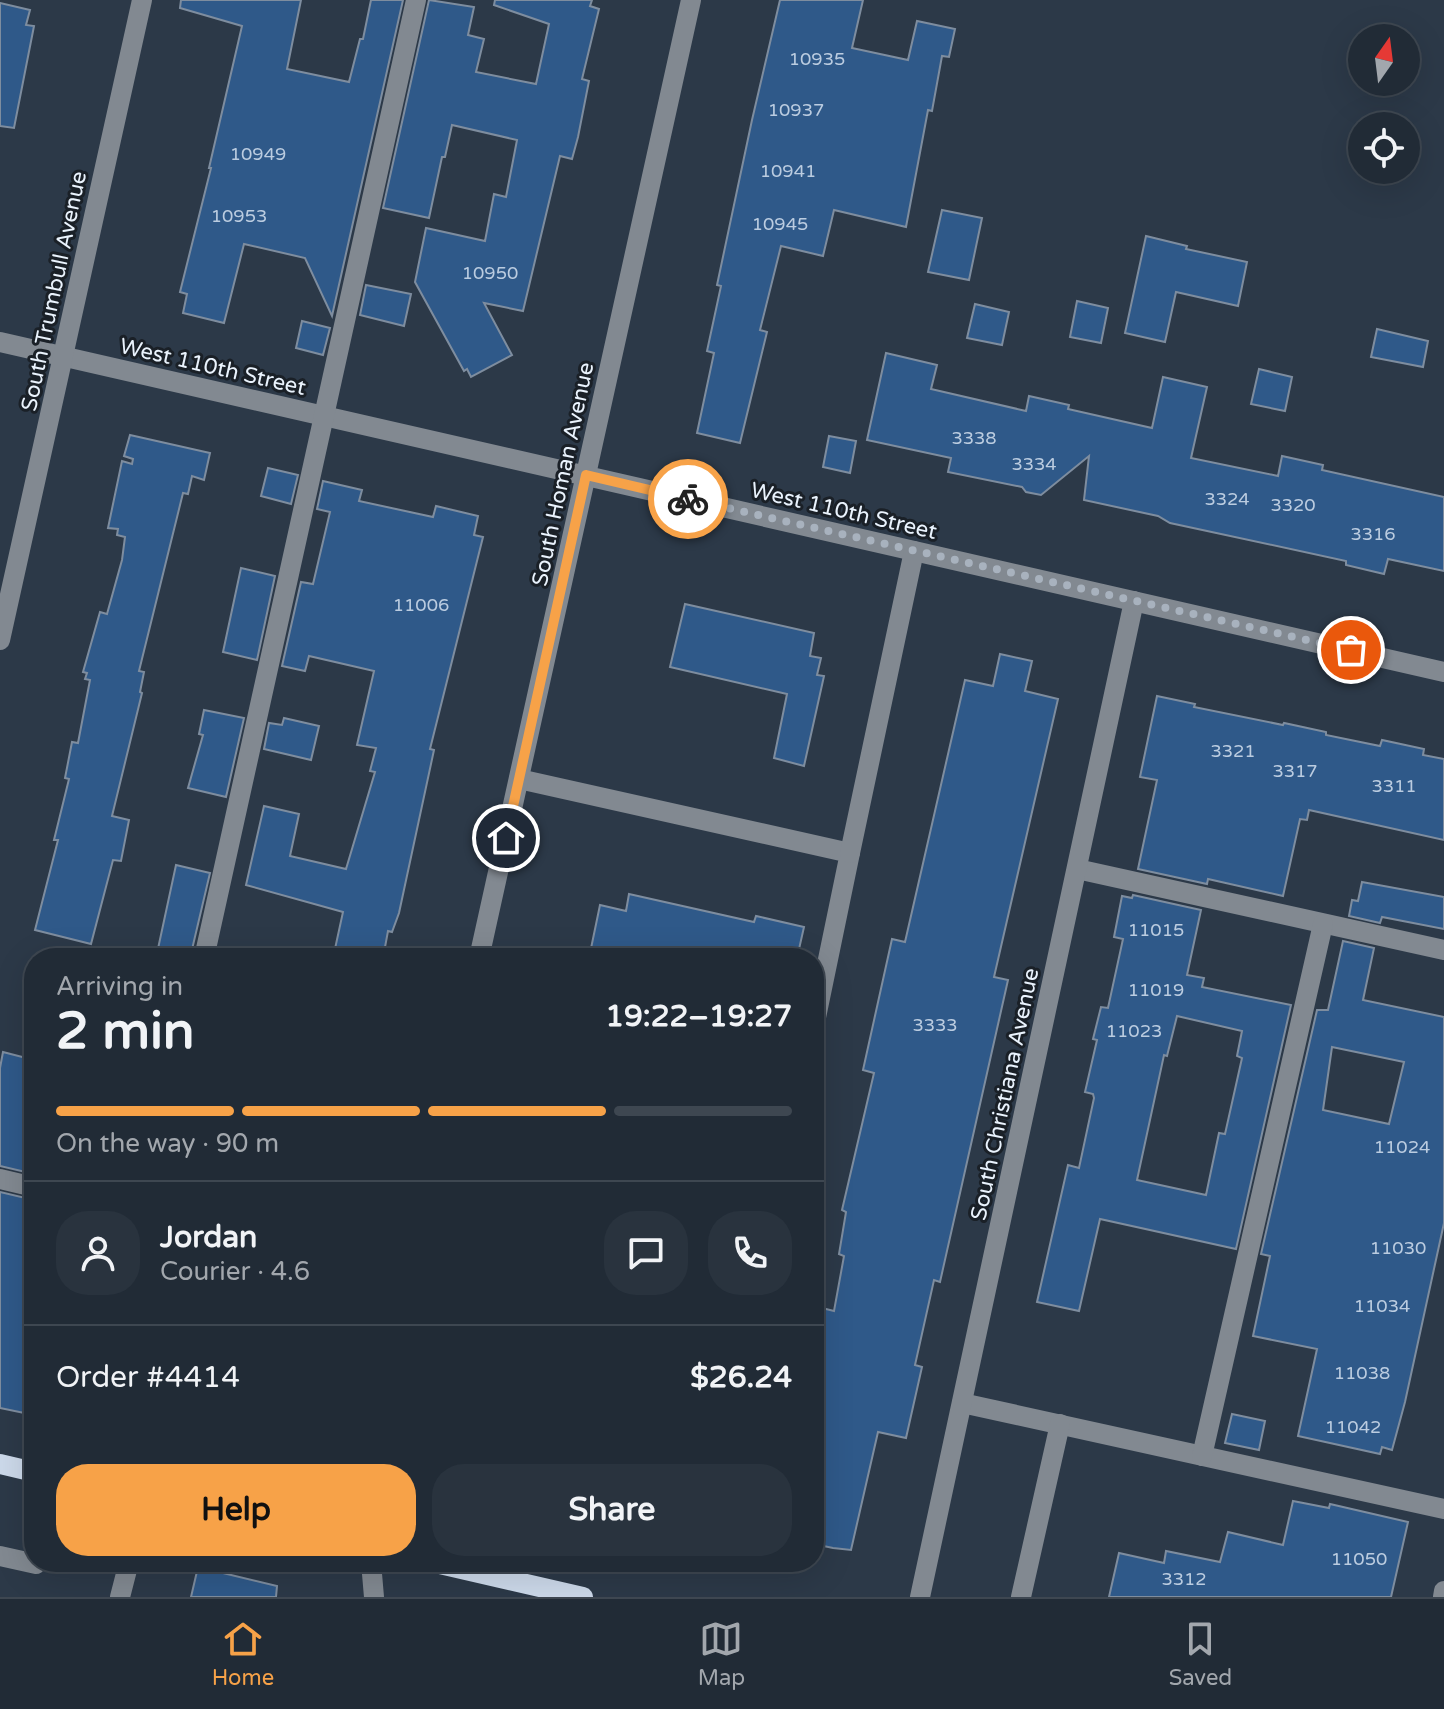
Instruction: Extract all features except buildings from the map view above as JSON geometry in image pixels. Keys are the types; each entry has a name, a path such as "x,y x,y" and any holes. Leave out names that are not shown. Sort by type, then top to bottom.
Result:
{"main road":[{"path":"0,1464 24,1470"},
{"path":"474,1572 583,1597"}],"street":[{"name":"South Trumbull Avenue","path":"0,640 142,0"},
{"path":"206,948 416,0"},
{"name":"South Homan Avenue","path":"481,948 691,0"},
{"name":"West 110th Street","path":"0,342 1444,672"},
{"path":"824,979 914,551"},
{"name":"South Christiana Avenue","path":"920,1597 1134,601"},
{"path":"519,779 850,853"},
{"path":"1077,869 1444,950"},
{"path":"1202,1456 1323,924"},
{"path":"0,1179 24,1185"},
{"path":"962,1403 1444,1509"},
{"path":"1021,1597 1060,1424"},
{"path":"0,1556 24,1561"},
{"path":"120,1597 126,1572"},
{"path":"372,1572 374,1597"},
{"path":"1443,1597 1444,1591"}],"way so far":[{"path":"688,499 1351,650"}],"route":[{"path":"506,838 586,475 688,499"}]}
